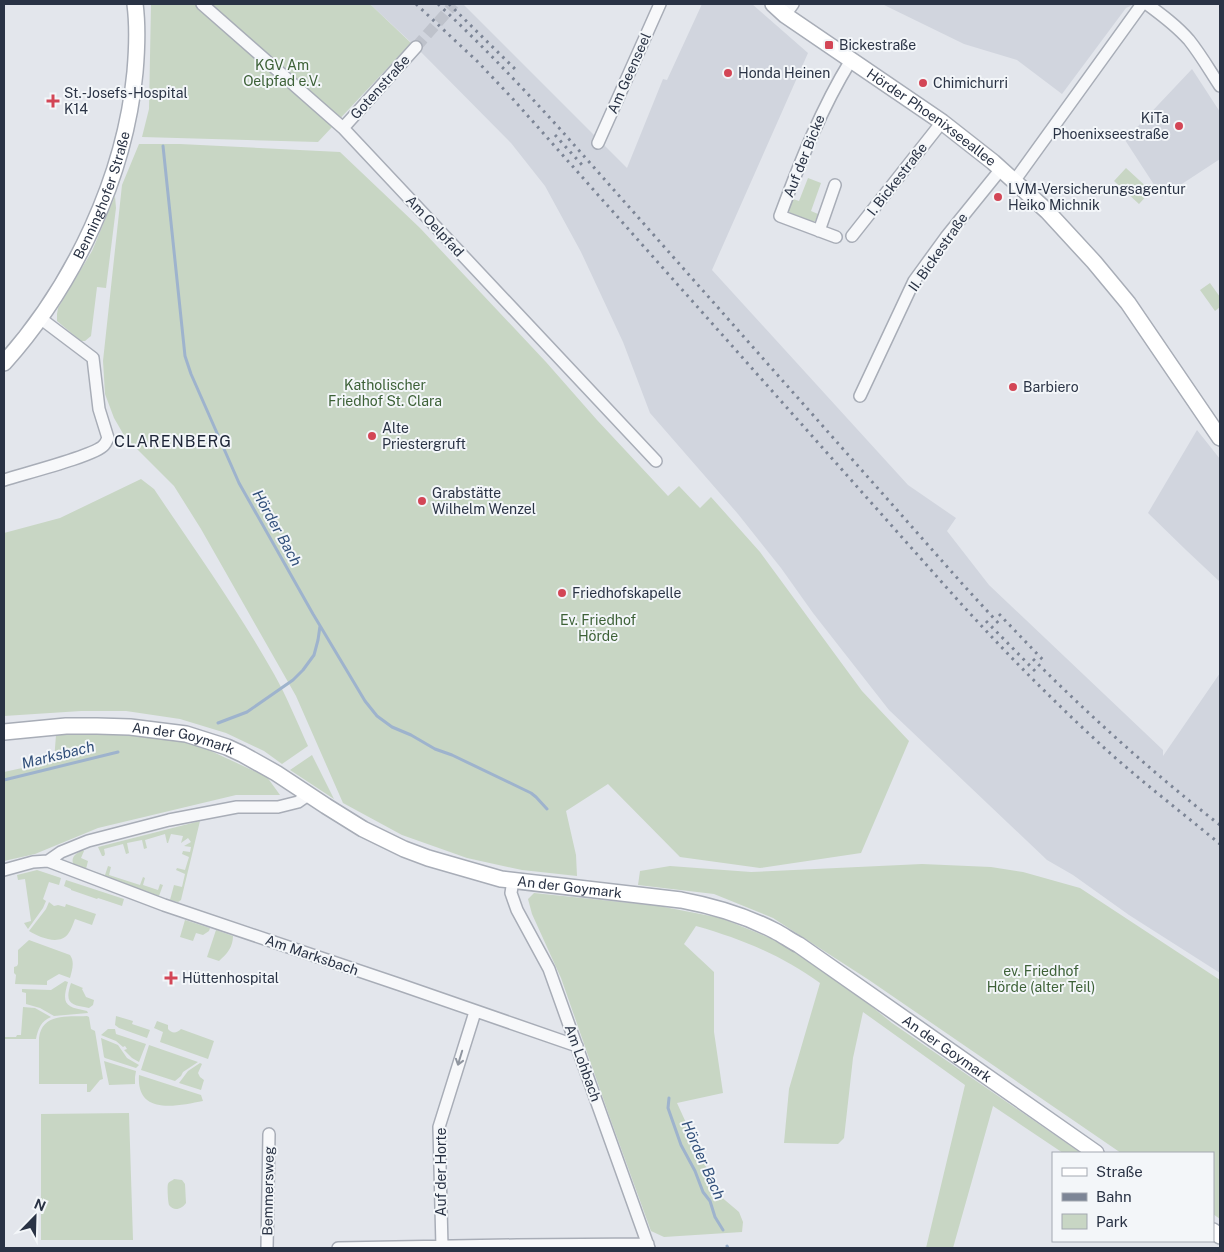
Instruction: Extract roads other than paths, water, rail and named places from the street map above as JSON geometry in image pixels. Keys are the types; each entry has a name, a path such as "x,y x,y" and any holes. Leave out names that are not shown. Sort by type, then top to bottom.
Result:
{"main road":[{"name":"Benninghofer Straße","path":"4,363 40,318 67,276 95,220 115,167 134,84 137,33 135,4"},
{"name":"Hörder Phoenixseeallee","path":"773,4 789,9 851,60 942,122 1001,168 1047,211 1094,262 1128,303 1220,438"},
{"name":"An der Goymark","path":"4,732 56,727 97,726 130,727 186,734 227,747 242,754 276,773 363,829 404,849 458,868 501,879 688,901 728,912 775,931 799,945 1095,1152"}],"street":[{"name":"Am Oelpfad","path":"202,4 343,128 656,461"},
{"name":"Am Geenseel","path":"598,143 660,4"},
{"path":"1014,180 1142,4"},
{"path":"1147,4 1172,22 1188,38 1220,86"},
{"name":"Gotenstraße","path":"343,128 416,47"},
{"name":"Auf der Bicke","path":"836,237 780,216 822,111 851,60"},
{"name":"I. Bickestraße","path":"852,236 942,122"},
{"name":"II. Bickestraße","path":"860,396 914,282 946,237 1001,168"},
{"path":"819,231 835,184"},
{"path":"4,480 94,452 104,445 108,438 99,409 93,358 40,318"},
{"name":"Am Marksbach","path":"48,861 61,852 88,840 169,820 237,807 278,807 298,802 308,795"},
{"name":"Am Marksbach","path":"4,870 33,862 48,861 164,905 577,1046"},
{"name":"Am Lohbach","path":"513,880 512,893 517,910 549,969 648,1246"},
{"name":"Auf der Horte","path":"442,1247 439,1127 474,1012"},
{"name":"Bemmersweg","path":"267,1248 269,1134"},
{"path":"338,1248 648,1246"}],"waterway":[{"name":"Hörder Bach","path":"163,146 185,356 191,374 239,483 313,614 365,701 377,716 392,727 411,735 435,749 452,755 531,793 547,809"},
{"name":"Marksbach","path":"218,723 247,712 293,680 314,655 320,626"},
{"name":"Marksbach","path":"4,780 118,752"},
{"name":"Hörder Bach","path":"669,1098 668,1108 681,1145 723,1230"}],"tunnel":[{"path":"416,47 454,4"}],"railway":[{"path":"416,4 478,62 512,98 955,597 1008,654 1114,757 1220,844"},
{"path":"438,4 470,34 560,129 1001,626"},
{"path":"449,4 516,70"},
{"path":"555,135 583,166"},
{"path":"999,614 1044,661"},
{"path":"986,621 1037,673"},
{"path":"1033,659 1124,745 1220,825"}],"place":[{"name":"Bickestraße","path":"829,45"},
{"name":"Honda Heinen","path":"728,73"},
{"name":"Chimichurri","path":"923,83"},
{"name":"St.-Josefs-Hospital K14","path":"53,101"},
{"name":"KiTa Phoenixseestraße","path":"1179,126"},
{"name":"LVM-Versicherungsagentur Heiko Michnik","path":"998,197"},
{"name":"Barbiero","path":"1013,387"},
{"name":"Alte Priestergruft","path":"372,436"},
{"name":"Grabstätte Wilhelm Wenzel","path":"422,501"},
{"name":"Friedhofskapelle","path":"562,593"},
{"name":"Hüttenhospital","path":"171,978"}],"district":[{"name":"CLARENBERG","path":"173,441"}],"park label":[{"name":"KGV Am Oelpfad e.V.","path":"282,74"},
{"name":"Katholischer Friedhof St. Clara","path":"385,394"},
{"name":"Ev. Friedhof Hörde","path":"598,628"},
{"name":"ev. Friedhof Hörde (alter Teil)","path":"1041,980"}]}
